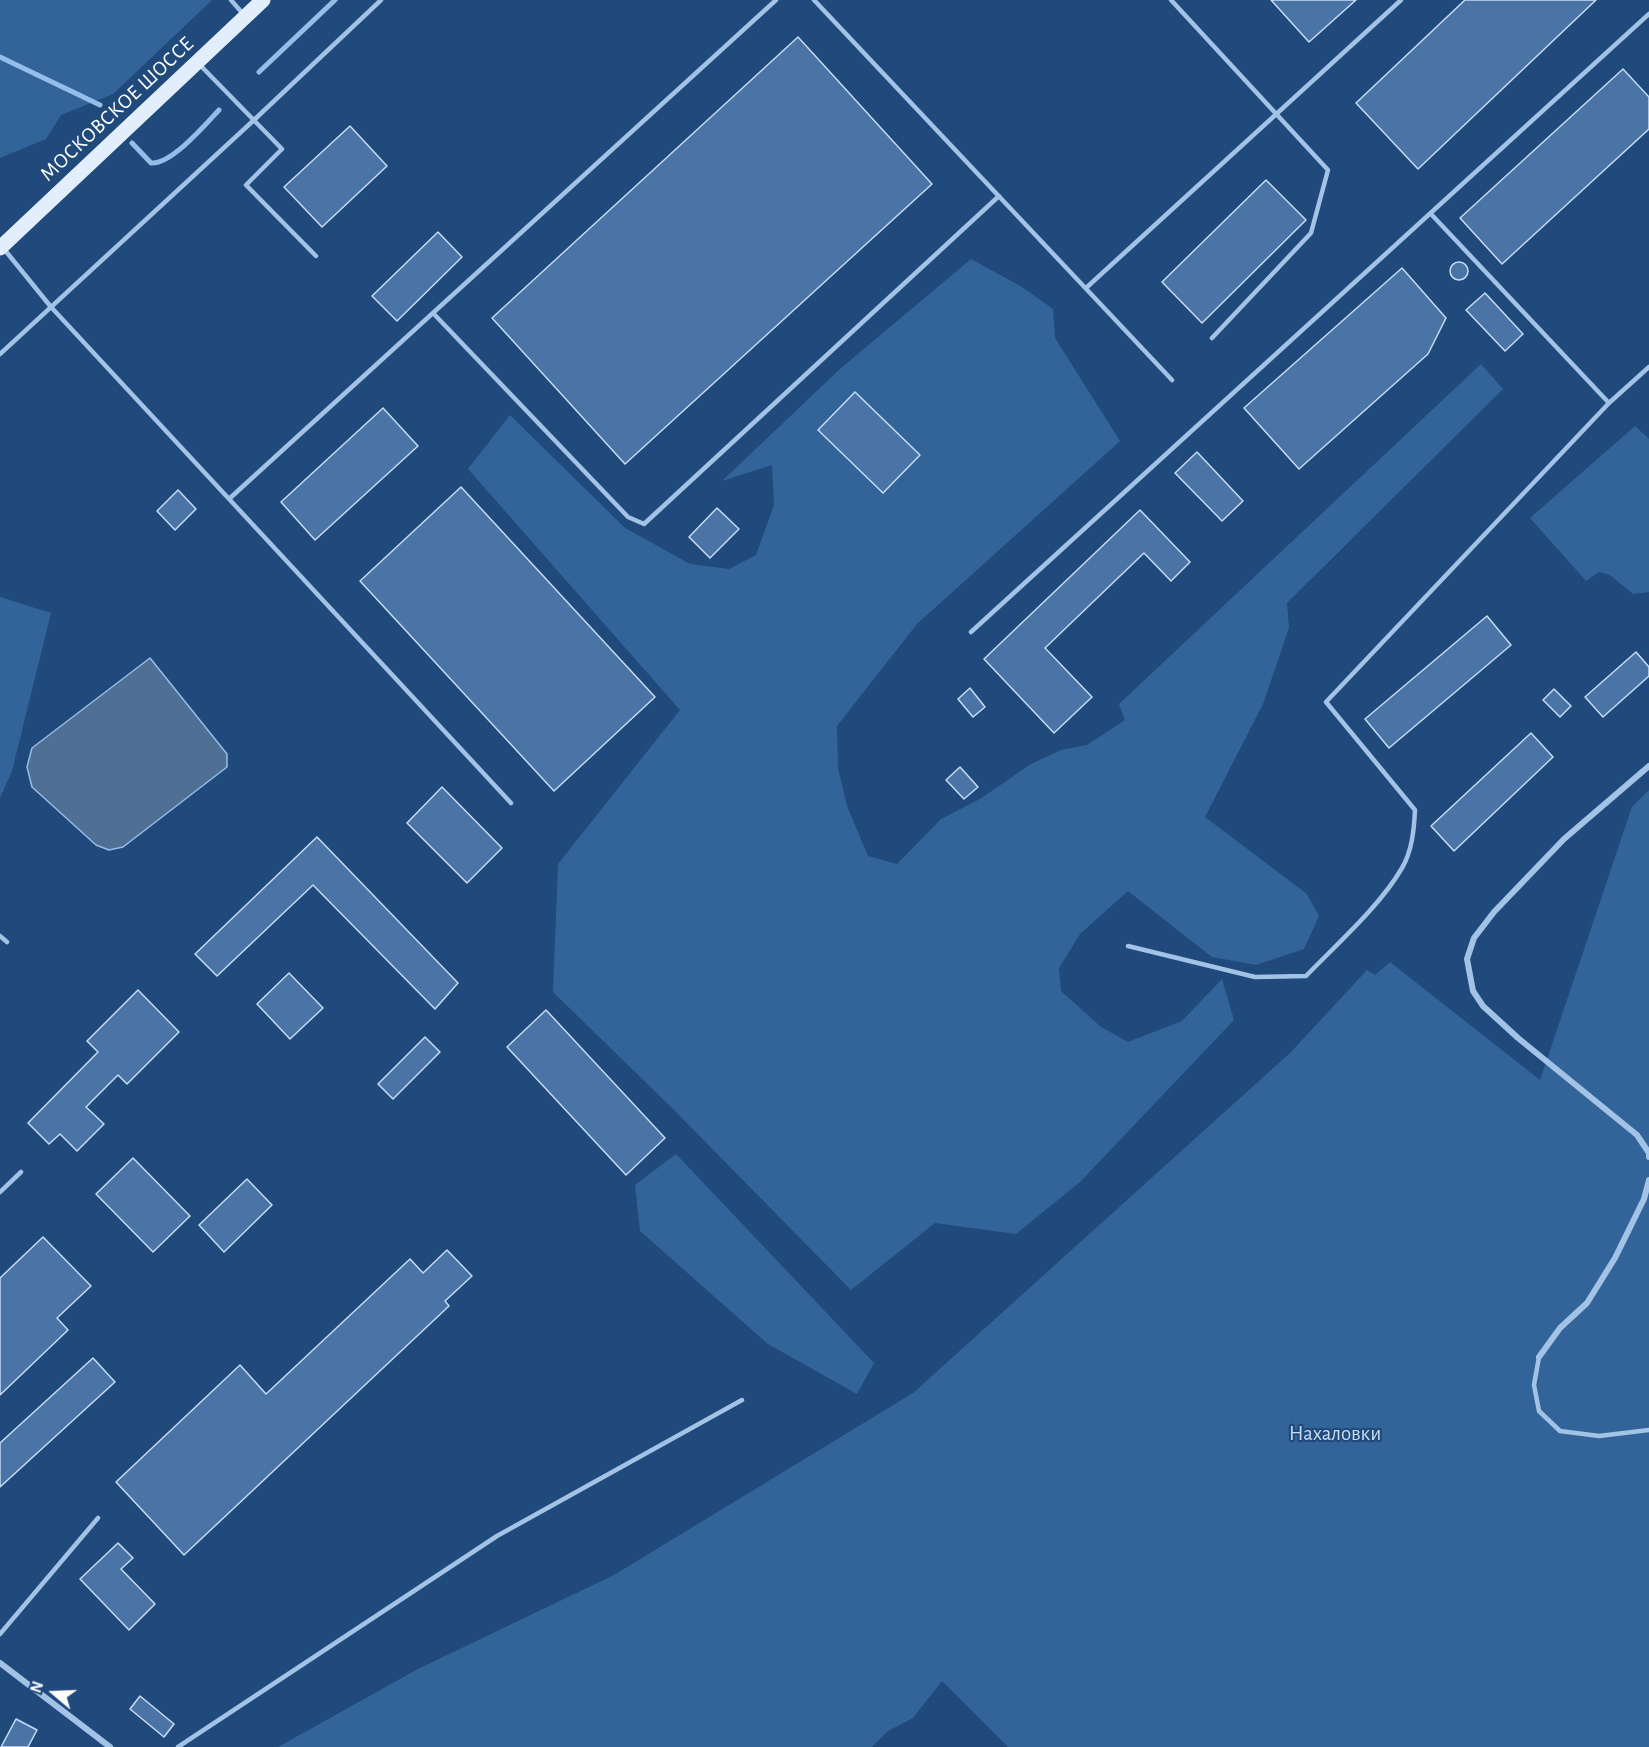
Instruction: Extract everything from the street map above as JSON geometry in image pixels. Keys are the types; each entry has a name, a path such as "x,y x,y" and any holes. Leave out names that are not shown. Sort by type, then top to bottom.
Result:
{"main road":[{"name":"МОСКОВСКОЕ ШОССЕ","path":"0,246 263,0"}],"street":[{"path":"1649,766 1564,839 1494,912 1474,938 1467,959 1473,991 1483,1006 1518,1038 1637,1135 1649,1153 1649,1157"},
{"path":"1539,1357 1560,1328 1587,1303 1609,1267 1644,1199 1649,1180"},
{"path":"0,1662 110,1747"}],"lane":[{"path":"231,0 245,16"},
{"path":"0,354 381,0"},
{"path":"229,499 776,0"},
{"path":"814,0 1172,380"},
{"path":"1171,0 1328,170 1311,233 1212,338"},
{"path":"1086,288 1401,0"},
{"path":"971,632 1649,14"},
{"path":"197,62 282,149 246,184 316,256"},
{"path":"433,313 628,517 644,524 999,196"},
{"path":"1431,214 1609,403"},
{"path":"0,246 51,306 511,803"},
{"path":"1128,946 1255,977 1306,976 1369,911 1402,868 1414,837 1415,810 1326,702 1609,403 1649,367"},
{"path":"0,936 7,942"},
{"path":"0,1192 21,1172"},
{"path":"1539,1357 1534,1385 1539,1411 1560,1431 1599,1436 1649,1430"},
{"path":"178,1747 497,1536 742,1400"},
{"path":"0,1634 98,1518"}],"green space":[{"path":"0,0 212,0 113,94 61,115 46,139 0,158"},
{"path":"971,259 1022,287 1053,309 1055,338 1120,441 917,624 837,726 838,768 847,806 868,856 897,864 941,819 980,799 1031,764 1061,750 1087,745 1125,720 1119,704 1481,364 1503,389 1287,603 1289,628 1263,704 1205,817 1307,894 1319,916 1304,949 1256,965 1212,957 1128,891 1080,934 1059,968 1061,991 1101,1027 1128,1042 1182,1021 1222,979 1234,1020 1080,1182 1016,1234 935,1223 851,1290 672,1108 553,992 558,864 680,710 468,469 510,415 625,528 690,564 729,569 756,555 774,505 772,465 722,481 840,369"},
{"path":"1635,426 1649,439 1649,592 1633,594 1610,575 1599,572 1586,581 1530,518"},
{"path":"0,597 51,613 12,771 0,798"},
{"name":"Нахаловки","path":"1649,790 1649,1747 1008,1747 942,1681 913,1718 888,1731 872,1747 278,1747 418,1669 614,1575 913,1393 1290,1053 1367,970 1375,975 1390,962 1540,1080 1632,807"},
{"path":"676,1154 874,1363 857,1394 768,1344 640,1231 635,1185"}],"shaded area":[{"path":"150,658 227,754 227,767 123,847 109,850 96,845 32,787 27,767 32,748"}],"building":[{"path":"1271,0 1356,0 1309,42"},
{"path":"1465,0 1596,0 1418,169 1356,103"},
{"path":"798,37 932,184 625,464 492,318"},
{"path":"1623,69 1649,97 1649,129 1502,264 1460,218"},
{"path":"350,126 387,166 322,227 284,187"},
{"path":"1266,180 1306,220 1202,323 1162,282"},
{"path":"438,232 462,257 397,321 372,296"},
{"path":"1455,262 1463,262 1468,267 1466,278 1455,280 1450,275 1450,267"},
{"path":"1402,268 1446,318 1428,354 1299,469 1244,408"},
{"path":"1485,293 1523,334 1505,351 1466,310"},
{"path":"855,392 920,455 883,493 818,430"},
{"path":"383,408 418,446 315,540 281,502"},
{"path":"1197,452 1243,501 1222,521 1175,473"},
{"path":"461,487 655,697 554,791 360,581"},
{"path":"178,490 196,509 175,530 157,511"},
{"path":"717,508 739,529 710,558 689,537"},
{"path":"1140,510 1190,562 1171,581 1144,553 1045,648 1092,697 1054,733 984,659"},
{"path":"1487,616 1511,645 1389,748 1365,719"},
{"path":"1636,652 1649,667 1649,676 1603,717 1585,697"},
{"path":"970,688 985,707 973,717 958,699"},
{"path":"1554,689 1571,706 1560,717 1543,700"},
{"path":"1531,733 1553,757 1454,851 1431,826"},
{"path":"960,767 978,787 964,799 946,780"},
{"path":"442,787 502,848 467,883 407,823"},
{"path":"317,837 458,983 435,1009 313,885 217,976 195,954"},
{"path":"289,973 323,1008 290,1039 257,1004"},
{"path":"138,990 179,1032 127,1084 118,1075 86,1107 104,1124 77,1151 60,1134 49,1144 28,1123 98,1052 87,1041"},
{"path":"546,1010 665,1138 626,1175 507,1047"},
{"path":"425,1037 440,1052 393,1099 378,1084"},
{"path":"133,1158 190,1216 153,1252 96,1194"},
{"path":"247,1179 272,1205 224,1252 199,1225"},
{"path":"43,1237 91,1286 57,1318 68,1330 0,1395 0,1278"},
{"path":"447,1250 472,1276 445,1301 449,1306 184,1555 116,1482 240,1365 266,1394 410,1259 423,1273"},
{"path":"93,1358 115,1382 0,1487 0,1443"},
{"path":"118,1543 133,1558 121,1569 155,1604 129,1630 80,1579"},
{"path":"140,1696 174,1724 164,1737 130,1709"},
{"path":"16,1719 37,1730 28,1747 1,1747"}],"waterway":[{"path":"259,72 335,0"},
{"path":"0,57 100,105"},
{"path":"132,143 151,163 159,162 178,151 219,110"}]}
